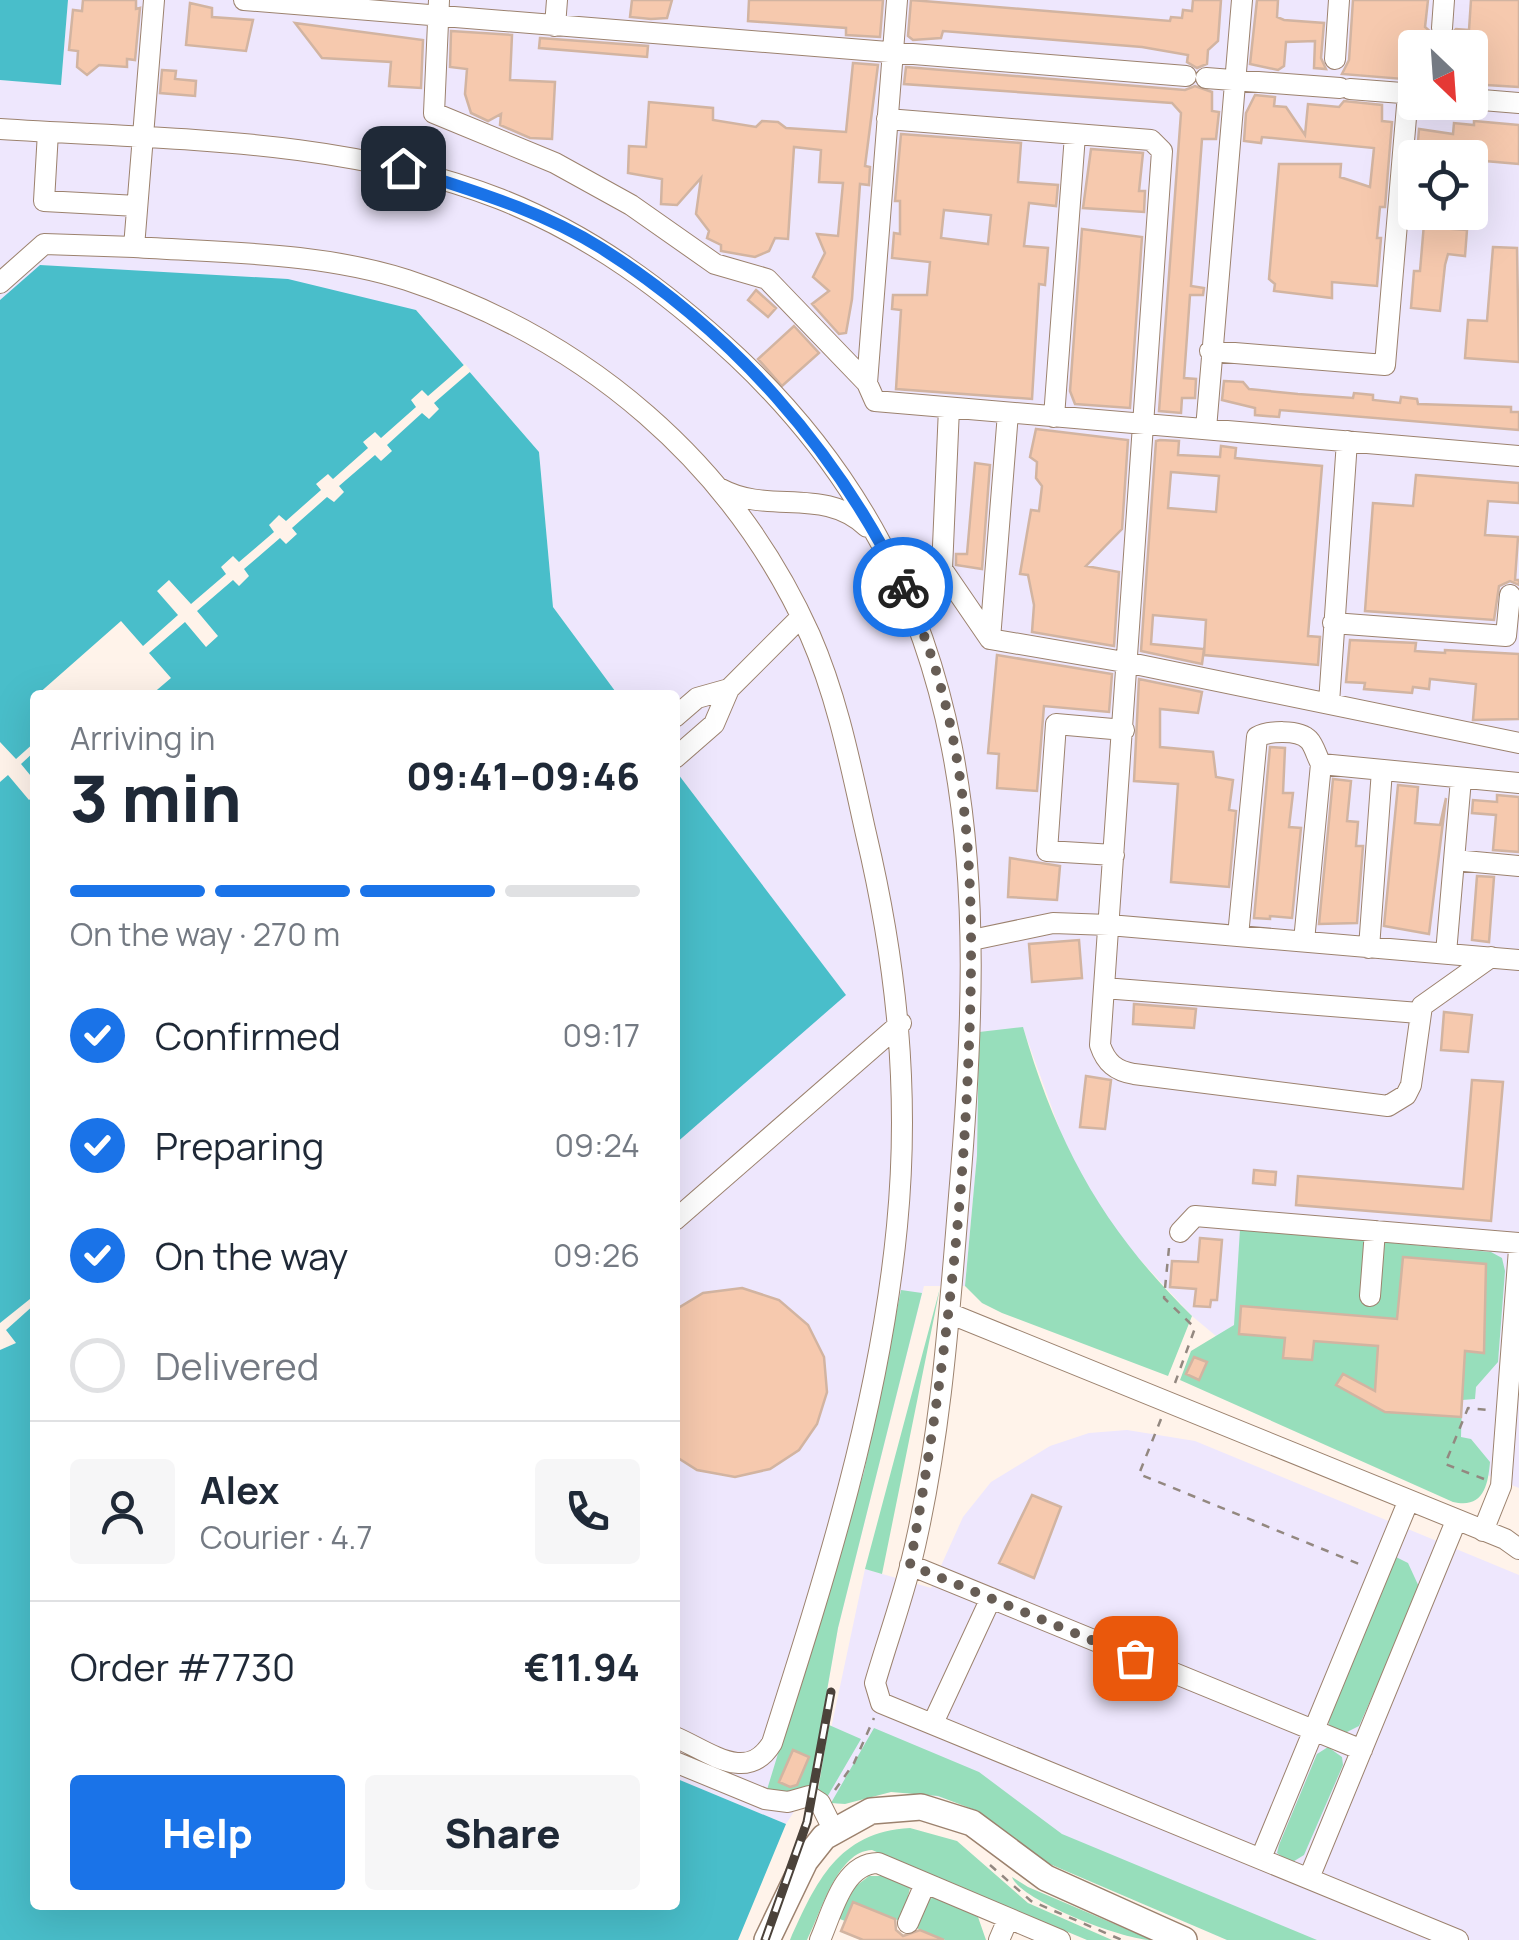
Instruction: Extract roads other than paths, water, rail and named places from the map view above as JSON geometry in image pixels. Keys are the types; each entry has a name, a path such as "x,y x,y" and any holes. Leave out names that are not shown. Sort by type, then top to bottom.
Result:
{"main road":[{"path":"768,1940 794,1880 828,1819 896,1807 951,1813 972,1823 1046,1878 1184,1940"}],"street":[{"path":"134,248 154,0"},
{"path":"244,0 438,8 555,26 1234,80 1338,79 1398,91"},
{"path":"555,26 556,0"},
{"path":"867,383 896,0"},
{"path":"1206,429 1242,0"},
{"path":"1338,79 1339,0"},
{"path":"1442,28 1444,0"},
{"path":"438,8 434,113 555,163 631,205 715,264 767,279 867,383 875,401 1519,456"},
{"path":"1488,100 1519,103"},
{"path":"888,119 1151,140 1162,151 1130,663 1100,1045 1110,1064 1121,1072 1376,1107 1398,1102 1406,1095 1419,1013 1440,989 1490,957"},
{"path":"1210,351 1386,365 1410,120"},
{"path":"0,129 304,150 403,168 496,198 601,248 693,316 748,368 826,456 880,540 914,609 951,730 964,810 972,940 966,1129 951,1314 910,1565 875,1684 882,1702 1458,1940"},
{"path":"48,132 44,201 137,206"},
{"path":"1054,417 1076,135"},
{"path":"0,282 44,244 134,248 346,264 404,279 476,306 550,342 593,369 667,432 715,486 763,550 801,617 840,718 884,908 901,1022 900,1195 878,1345 840,1528 772,1743 758,1761 741,1765 680,1739"},
{"path":"949,408 942,569 990,639 1130,663 1519,743"},
{"path":"990,639 1008,413"},
{"path":"1329,703 1347,441"},
{"path":"715,486 744,499 825,502 842,508 880,540"},
{"path":"1334,622 1506,636 1510,595"},
{"path":"680,754 714,724 729,689 801,617"},
{"path":"680,713 697,698 729,689"},
{"path":"1114,855 1047,851 1056,724 1124,730"},
{"path":"1238,936 1257,738 1267,732 1307,737 1321,764 1304,942"},
{"path":"1321,764 1519,783"},
{"path":"1369,948 1382,770"},
{"path":"1446,953 1461,778"},
{"path":"1454,860 1519,866"},
{"path":"972,940 1053,923 1109,925 1519,960"},
{"path":"1104,988 1419,1013"},
{"path":"680,1216 901,1022"},
{"path":"1180,1232 1196,1216 1519,1246 1513,1376 1505,1412 1501,1486 1483,1531"},
{"path":"1370,1296 1375,1231"},
{"path":"951,1314 1514,1543"},
{"path":"1261,1858 1408,1502"},
{"path":"1309,1878 1456,1521"},
{"path":"910,1565 1362,1750"},
{"path":"932,1724 992,1598"},
{"path":"680,1764 764,1799 788,1802 809,1796 828,1819"},
{"path":"820,1940 848,1880 860,1866 878,1863 1060,1940"},
{"path":"908,1923 925,1884"},
{"path":"999,1940 1008,1920"}],"water":[{"path":"0,0 68,0 61,85 0,80"},
{"path":"40,265 288,279 416,310 539,452 553,607 614,690 30,690 30,1910 680,1910 680,1780 786,1824 738,1940 0,1940 0,300"},
{"path":"680,777 846,995 680,1140"}],"railway":[{"path":"765,1940 807,1822 831,1692"}]}
